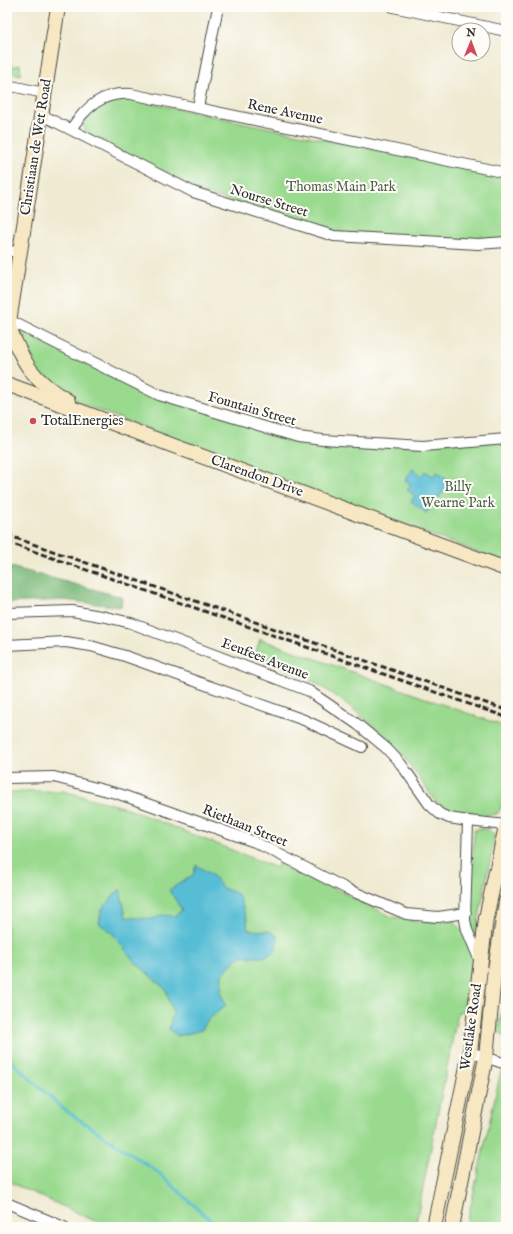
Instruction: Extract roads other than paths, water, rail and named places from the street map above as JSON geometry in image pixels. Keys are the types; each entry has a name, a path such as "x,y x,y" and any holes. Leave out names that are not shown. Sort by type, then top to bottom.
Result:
{"main road":[{"name":"Christiaan de Wet Road","path":"8,326 14,252 42,115 44,93 58,7"},
{"path":"8,326 25,362 38,379 58,395 95,417"},
{"name":"Clarendon Drive","path":"7,384 506,569"},
{"name":"Westlake Road","path":"434,1227 470,1052 486,918 506,825"},
{"name":"Westlake Road","path":"452,1227 486,1057 494,976 506,902"}],"street":[{"path":"198,107 218,7"},
{"path":"395,7 506,31"},
{"path":"7,85 44,93"},
{"name":"Rene Avenue","path":"71,129 86,109 104,97 114,94 131,94 506,173"},
{"name":"Nourse Street","path":"42,115 193,192 334,236 478,244 506,242"},
{"name":"Fountain Street","path":"8,326 159,395 298,437 423,446 506,439"},
{"name":"Eeufees Avenue","path":"7,613 72,611 131,623 294,684 320,698 374,738 401,764 434,810 449,818 506,825"},
{"path":"7,645 66,642 91,646 125,656 304,720 362,747"},
{"name":"Riethaan Street","path":"7,778 54,777 119,794 255,842 347,889 406,914 438,917 466,913"},
{"path":"468,821 467,930 480,961"},
{"path":"470,1052 506,1064"},
{"path":"7,1203 64,1227"}],"water":[{"path":"413,469 421,476 425,471 433,476 437,472 451,483 426,513 411,501 415,496 407,490 411,485 405,480"},
{"path":"196,865 212,875 223,888 238,894 247,919 248,930 270,931 278,937 275,952 262,957 241,956 232,963 222,975 221,994 226,1005 207,1021 202,1030 178,1036 169,1029 173,1013 166,990 134,961 113,934 99,923 102,909 120,889 126,917 154,919 161,915 174,916 182,910 169,890 193,875"}],"waterway":[{"path":"7,1057 62,1108 159,1173 218,1227"}],"railway":[{"path":"7,535 506,710"},
{"path":"7,542 506,717"}],"place":[{"name":"TotalEnergies","path":"33,421"}],"park label":[{"name":"Thomas Main Park","path":"341,187"},
{"name":"Billy Wearne Park","path":"458,496"}]}
